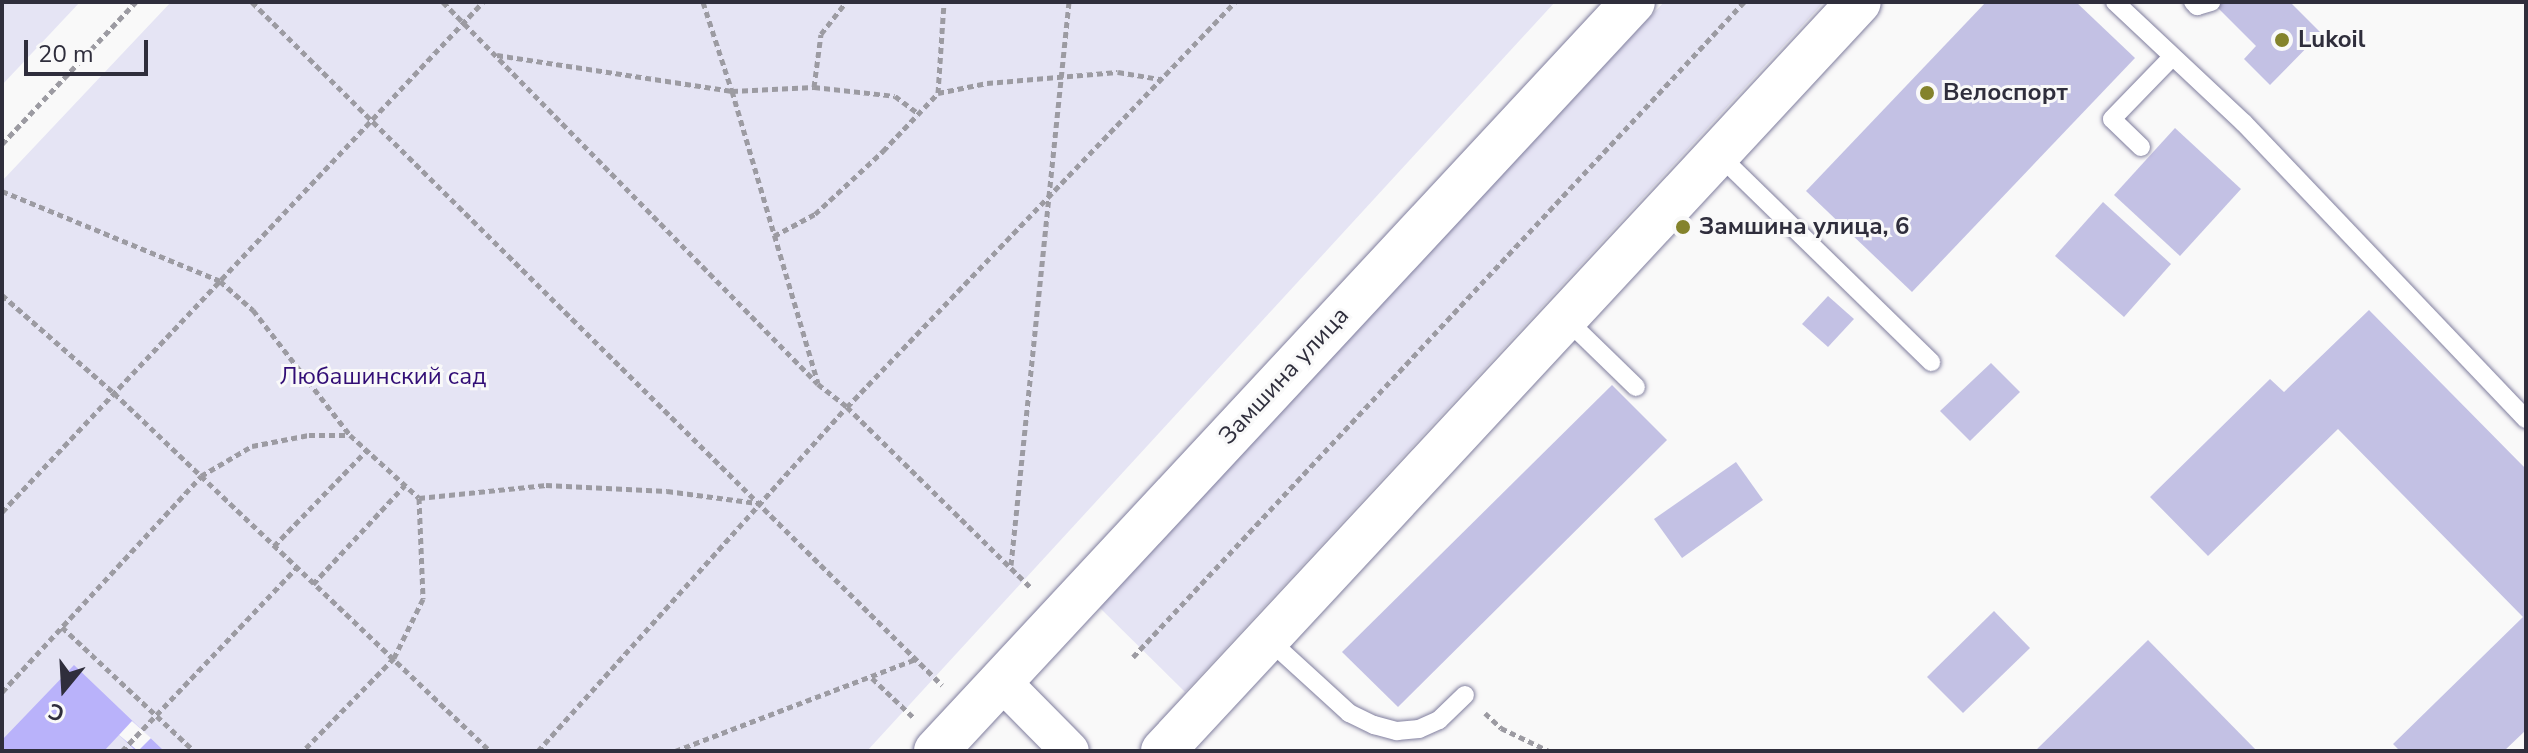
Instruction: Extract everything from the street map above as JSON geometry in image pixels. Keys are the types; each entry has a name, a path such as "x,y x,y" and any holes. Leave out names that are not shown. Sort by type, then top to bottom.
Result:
{"street":[{"name":"Замшина улица","path":"926,736 1001,681 1633,2"},
{"path":"1163,751 1859,2"},
{"path":"1001,681 1070,751"}],"lane":[{"path":"2115,2 2244,123 2526,419"},
{"path":"2193,2 2197,6 2211,2"},
{"path":"2141,147 2112,119 2172,57"},
{"path":"1718,154 1931,362"},
{"path":"1565,318 1636,387"},
{"path":"1267,638 1349,713 1374,725 1397,731 1419,729 1439,720 1465,695"}],"path":[{"path":"2,144 136,2"},
{"path":"252,2 945,689"},
{"path":"443,2 818,384 847,407 1035,593"},
{"path":"2,512 483,2"},
{"path":"703,2 818,384"},
{"path":"814,87 821,34 846,2"},
{"path":"938,93 944,2"},
{"path":"1011,566 1069,2"},
{"path":"538,751 847,407 1235,2"},
{"path":"1133,657 1744,2"},
{"path":"496,55 732,91 814,87 895,96 919,114"},
{"path":"774,236 815,214 938,93 987,83 1118,72 1161,79"},
{"path":"2,191 220,281 253,310 350,435 419,498 423,599 394,658 303,751"},
{"path":"2,295 114,393 490,751"},
{"path":"2,692 201,476 252,446 309,435 350,435"},
{"path":"274,546 367,450"},
{"path":"313,584 405,485"},
{"path":"419,498 546,485 667,491 758,503"},
{"path":"122,751 296,568"},
{"path":"62,627 194,751"},
{"path":"675,751 916,659"},
{"path":"872,678 926,736"},
{"path":"1465,695 1501,728 1549,751"}],"green space":[{"path":"2,2 80,2 2,85"},
{"name":"Любашинский сад","path":"171,2 1555,2 867,751 2,751 2,181"},
{"path":"1664,2 1824,2 1185,692 1098,606"}],"shaded area":[{"path":"74,665 164,751 136,751 119,735 104,751 2,751 2,740"}],"pier":[{"path":"132,721 151,738 138,751 119,735"}],"building":[{"path":"1986,2 2076,2 2135,58 1912,292 1806,191"},
{"name":"Lukoil","path":"2212,2 2290,2 2321,33 2270,85 2244,59 2256,46"},
{"path":"2175,128 2241,189 2180,256 2114,195"},
{"path":"2103,202 2171,264 2124,317 2055,256"},
{"path":"1828,296 1854,319 1828,347 1802,324"},
{"path":"2369,310 2526,469 2526,730 2504,751 2400,751 2393,744 2523,617 2338,429 2208,556 2150,497 2270,379 2284,392"},
{"path":"1991,363 2020,392 1970,441 1940,411"},
{"path":"1612,385 1667,440 1398,707 1342,652"},
{"path":"1736,462 1763,500 1682,558 1654,519"},
{"path":"1994,611 2030,648 1963,713 1927,677"},
{"path":"2148,640 2257,751 2035,751"}],"place":[{"name":"Lukoil","path":"2282,40"},
{"name":"Велоспорт","path":"1927,93"},
{"name":"Замшина улица, 6","path":"1683,227"}]}
